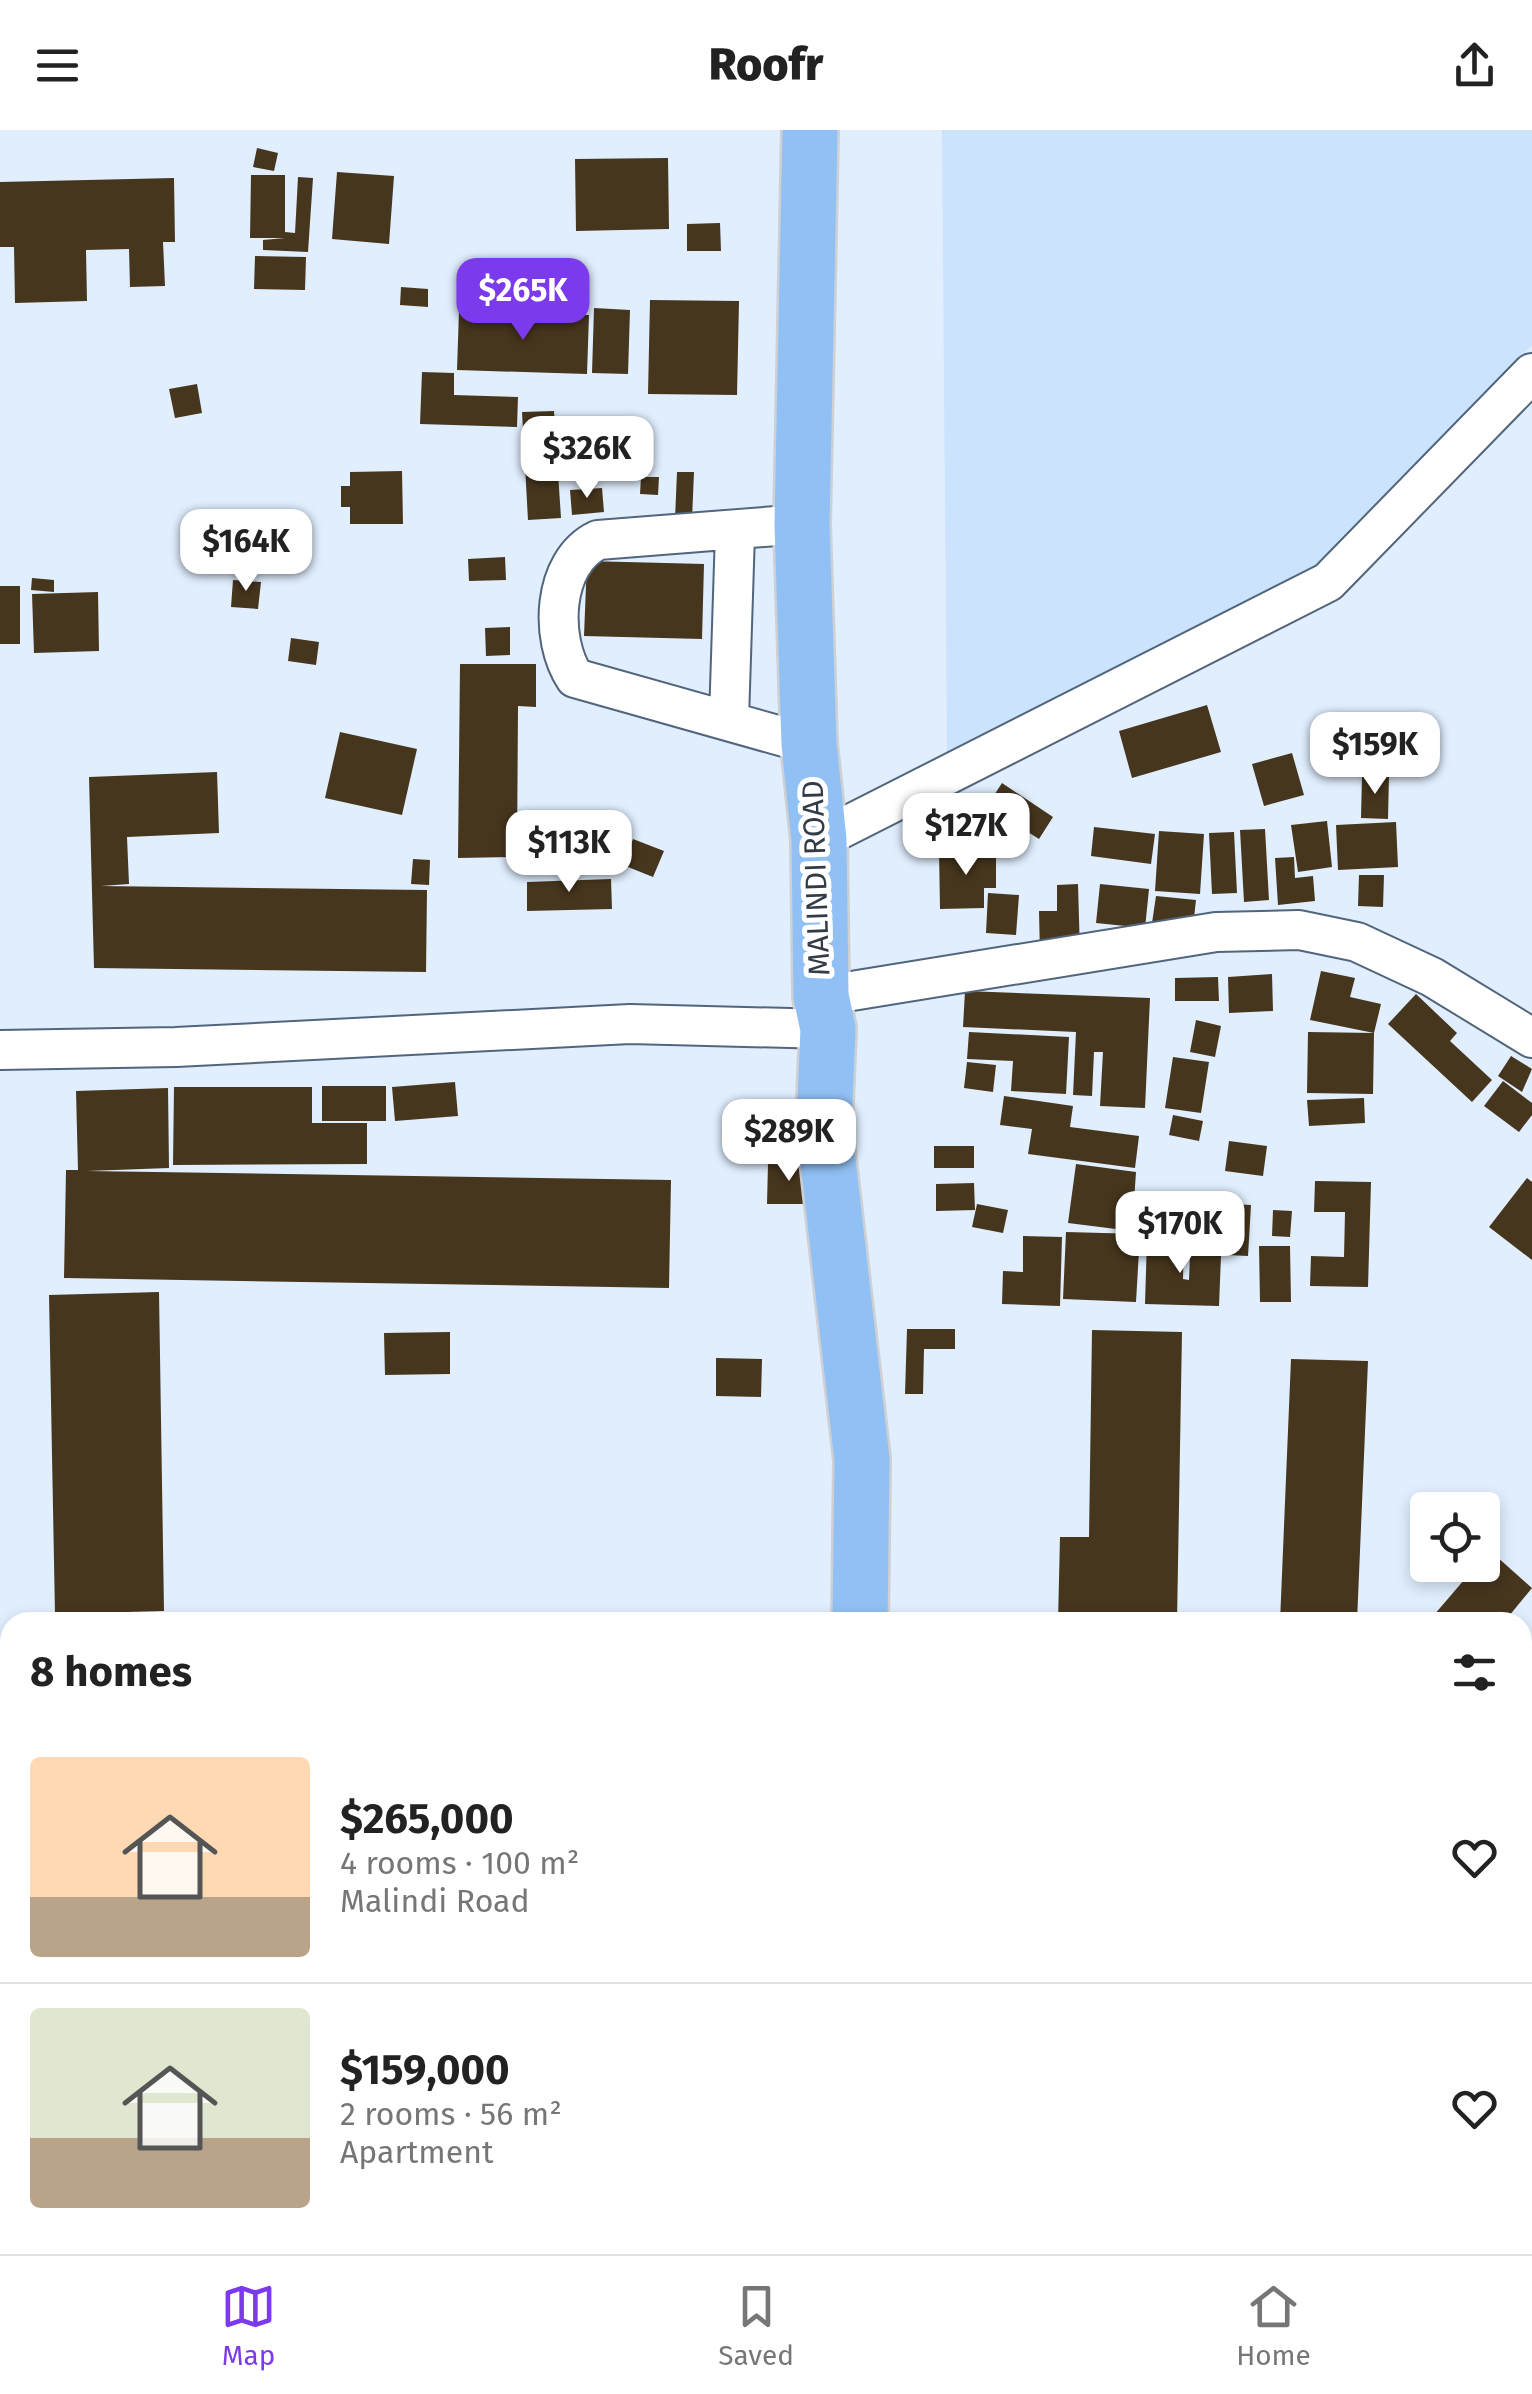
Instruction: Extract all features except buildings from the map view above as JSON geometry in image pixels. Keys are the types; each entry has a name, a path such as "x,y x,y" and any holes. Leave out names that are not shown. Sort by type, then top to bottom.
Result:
{"highway":[{"name":"MALINDI ROAD","path":"810,130 802,524 809,744 819,840 824,1125 862,1460 860,1612"}],"street":[{"path":"819,840 1328,582 1532,373"},
{"path":"802,524 735,533 598,540 580,549 565,570 561,610 563,660 575,678 809,744"},
{"path":"728,720 735,533"},
{"path":"0,1050 195,1046 824,1012 1216,932 1299,930 1357,942 1528,1029"}],"shaded area":[{"path":"942,130 1532,130 1532,345 1323,570 947,762"}]}
